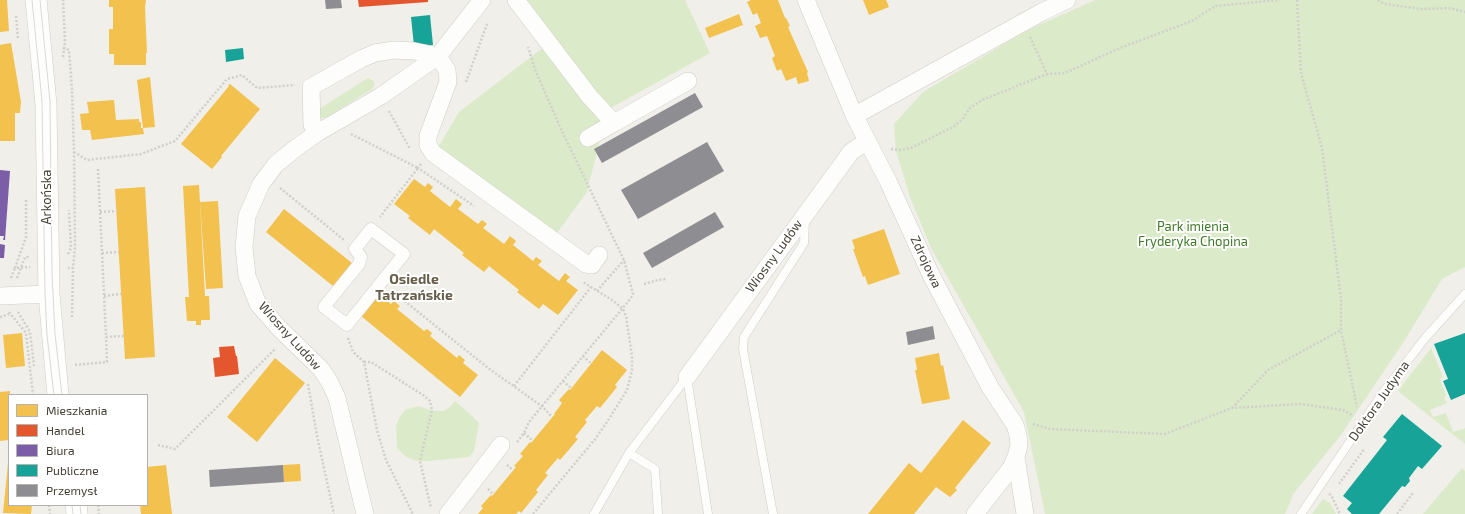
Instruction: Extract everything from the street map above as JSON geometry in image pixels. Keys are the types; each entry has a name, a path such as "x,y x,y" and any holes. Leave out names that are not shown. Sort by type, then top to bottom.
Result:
{"street":[{"name":"Arkońska","path":"36,0 46,104 48,294 58,394"},
{"name":"Wiosny Ludów","path":"365,514 337,398 329,381 321,370 279,328 258,304 247,276 244,247 247,216 261,184 276,164 317,133 381,96 438,56 482,0"},
{"path":"516,0 590,97 614,123"},
{"name":"Zdrojowa","path":"806,0 854,115 888,181 931,275 990,387 1015,425 1018,435 1016,457 1011,468 976,514"},
{"path":"854,115 1025,22 1040,6 1067,0"},
{"path":"317,133 312,125 311,87 361,59 375,53 394,50 414,51 438,56 447,70 448,82 428,136 428,145 433,153 586,264 592,265 599,255"},
{"path":"588,138 688,81"},
{"name":"Wiosny Ludów","path":"687,377 851,152 871,147"},
{"path":"371,229 404,254 347,325 324,307 359,264 361,257 355,249 371,229"},
{"path":"4,302 48,294"},
{"path":"448,514 510,443"},
{"path":"1016,457 1025,514"}],"lane":[{"path":"773,514 742,349 744,337 804,243 806,212"},
{"name":"Doktora Judyma","path":"1301,514 1384,392 1426,337 1465,294"},
{"path":"594,514 629,453 687,377"},
{"path":"687,377 708,514"},
{"path":"629,453 655,469 658,514"}],"path":[{"path":"871,147 900,150 911,148 953,127 962,120 970,108 982,100 1047,74 1065,73 1120,48 1192,21 1214,6 1279,0"},
{"path":"1297,0 1301,73 1322,148 1341,300 1341,330 1359,413 1365,421"},
{"path":"1378,0 1384,4 1423,9 1449,8 1465,12"},
{"path":"16,13 19,44"},
{"path":"466,83 488,20"},
{"path":"1025,22 1031,40 1047,74"},
{"path":"510,443 524,433 529,422 623,309 633,294 624,260 561,129 536,72 527,43"},
{"path":"60,46 69,50 72,90 75,248 72,323"},
{"path":"74,152 87,160 141,154 175,140 227,79 242,75 258,88 291,84 311,87"},
{"path":"381,96 412,151"},
{"path":"336,123 342,129 418,168 476,208"},
{"path":"371,229 425,159 433,153"},
{"path":"75,365 107,362 98,169"},
{"path":"261,184 275,185 355,249"},
{"path":"26,198 26,237 15,268 31,267"},
{"path":"100,212 117,211"},
{"path":"102,253 119,252"},
{"path":"16,281 25,257 30,257"},
{"path":"597,291 624,260"},
{"path":"64,268 73,268"},
{"path":"532,514 596,438 627,390 632,370 632,356 626,316 623,309 578,278"},
{"path":"644,284 666,279"},
{"path":"381,282 488,368 543,406 552,417"},
{"path":"514,386 591,287"},
{"path":"104,296 121,294"},
{"path":"4,302 10,314 20,324 26,333 32,394"},
{"path":"17,310 30,332 34,370"},
{"path":"0,317 10,314"},
{"path":"347,325 345,329 353,352 364,362 377,430 386,460 413,514"},
{"path":"1232,408 1268,370 1341,330"},
{"path":"106,337 124,336"},
{"path":"158,445 175,449 280,344"},
{"path":"583,356 592,364"},
{"path":"75,358 76,373"},
{"path":"364,362 371,362 423,394 430,401 432,410 420,461 433,514"},
{"path":"563,381 571,388"},
{"path":"308,383 317,436 334,514"},
{"path":"1009,417 1050,429 1164,434 1232,408 1300,404 1343,410 1365,421"},
{"path":"524,433 533,441"},
{"path":"1331,495 1365,448"},
{"path":"1319,488 1331,495 1340,514"},
{"path":"1397,514 1413,494"}],"green space":[{"path":"523,0 685,0 710,53 607,110 587,192 557,233 441,150 439,146 459,112 553,40"},
{"name":"Park imienia Fryderyka Chopina","path":"1095,0 1465,0 1465,267 1442,279 1403,343 1341,435 1294,493 1285,514 1045,514 1024,412 931,248 910,197 896,151 894,124 923,92 1028,30"},
{"path":"368,78 374,81 374,86 372,89 326,118 321,118 319,116 319,109"},
{"path":"1431,348 1443,377 1440,379 1446,395 1444,398 1447,403 1430,410 1433,417 1446,413 1453,432 1465,428 1465,444 1398,391"},
{"path":"455,401 479,423 474,451 469,457 417,461 406,457 397,448 396,426 399,418 405,410 418,406 434,411 444,411"},
{"path":"1462,468 1465,471 1465,514 1423,514"},
{"path":"1323,499 1330,503 1336,514 1312,514"}],"building: Mieszkania":[{"path":"0,0 7,0 9,31 0,32"},
{"path":"109,0 146,0 146,65 114,65 114,54 109,54 109,29 113,29 113,7 109,7"},
{"path":"751,0 778,0 808,72 809,81 798,84 796,77 786,81 781,69 777,71 772,58 775,56 767,36 760,38 755,26 761,23 757,13 753,15 747,2"},
{"path":"863,0 886,0 889,7 869,15"},
{"path":"739,14 743,25 709,38 705,28"},
{"path":"11,43 21,102 20,113 15,113 15,141 0,141 0,45"},
{"path":"150,77 155,127 143,128 137,80"},
{"path":"230,84 260,109 212,169 181,144"},
{"path":"114,100 116,120 139,119 144,134 92,140 90,130 82,130 80,114 89,113 87,102"},
{"path":"414,179 425,187 428,183 433,187 430,191 450,207 456,199 462,204 458,209 478,224 482,220 487,224 483,228 504,244 510,236 516,241 513,245 533,261 536,257 542,261 538,265 559,281 565,273 570,277 566,281 578,290 558,315 543,304 539,309 517,292 519,290 489,266 484,272 462,255 464,253 434,229 430,235 408,218 410,216 394,204"},
{"path":"199,185 205,296 209,296 210,320 201,320 201,325 196,325 196,321 187,321 185,297 189,297 183,186"},
{"path":"145,187 155,357 125,359 115,189"},
{"path":"218,201 223,288 206,289 200,202"},
{"path":"284,209 352,263 333,286 266,232"},
{"path":"884,229 900,274 868,285 865,276 863,277 853,249 855,249 852,240"},
{"path":"379,294 391,304 394,301 400,306 397,309 424,331 427,329 432,333 430,336 457,358 459,355 465,360 463,363 478,375 460,397 361,316"},
{"path":"22,333 25,366 6,368 3,335"},
{"path":"602,350 627,370 615,385 617,387 600,408 597,406 585,420 587,422 575,437 578,439 560,460 558,458 545,473 548,475 536,490 538,492 521,513 519,511 516,514 478,514 483,508 481,506 491,495 492,496 516,467 514,466 523,456 520,454 555,414 562,403 559,400 569,389 570,390"},
{"path":"939,353 950,399 922,404 915,370 917,370 915,358"},
{"path":"275,358 305,383 257,442 227,417"},
{"path":"10,391 10,394 8,394 8,440 0,441 0,392"},
{"path":"963,420 991,443 955,488 957,490 950,497 936,487 914,514 868,514 909,463 921,473"},
{"path":"8,463 8,506 32,506 31,514 3,513"},
{"path":"300,464 301,481 284,482 283,465"},
{"path":"166,465 172,514 141,514 140,506 148,506 148,467"}],"building: Handel":[{"path":"358,0 428,0 428,2 359,7"},
{"path":"234,346 239,374 215,377 213,358 220,357 219,347"}],"building: Biura":[{"path":"0,170 10,171 5,240 3,240 4,236 0,236"},
{"path":"0,244 5,245 4,258 0,258"}],"building: Publiczne":[{"path":"430,15 433,45 414,46 411,17"},
{"path":"243,48 244,59 226,62 225,50"},
{"path":"1465,333 1465,394 1451,400 1443,381 1448,379 1434,344"},
{"path":"1402,414 1442,446 1422,469 1418,466 1409,478 1410,481 1405,487 1402,486 1379,514 1352,514 1347,509 1352,503 1343,496 1387,440 1383,437"}],"building: Przemysł":[{"path":"325,0 341,0 342,8 326,9"},
{"path":"695,93 703,107 602,163 594,149"},
{"path":"707,142 724,171 638,219 621,190"},
{"path":"715,212 724,227 652,268 643,253"},
{"path":"933,326 935,339 908,345 906,332"},
{"path":"283,465 284,482 210,487 209,470"}],"tram line":[{"path":"32,0 42,101 45,294 47,335 54,394"},
{"path":"40,0 50,101 52,273 55,334 62,394"},
{"path":"72,506 73,514"},
{"path":"80,506 81,514"}],"district":[{"name":"Osiedle Tatrzańskie","path":"414,288"}]}
